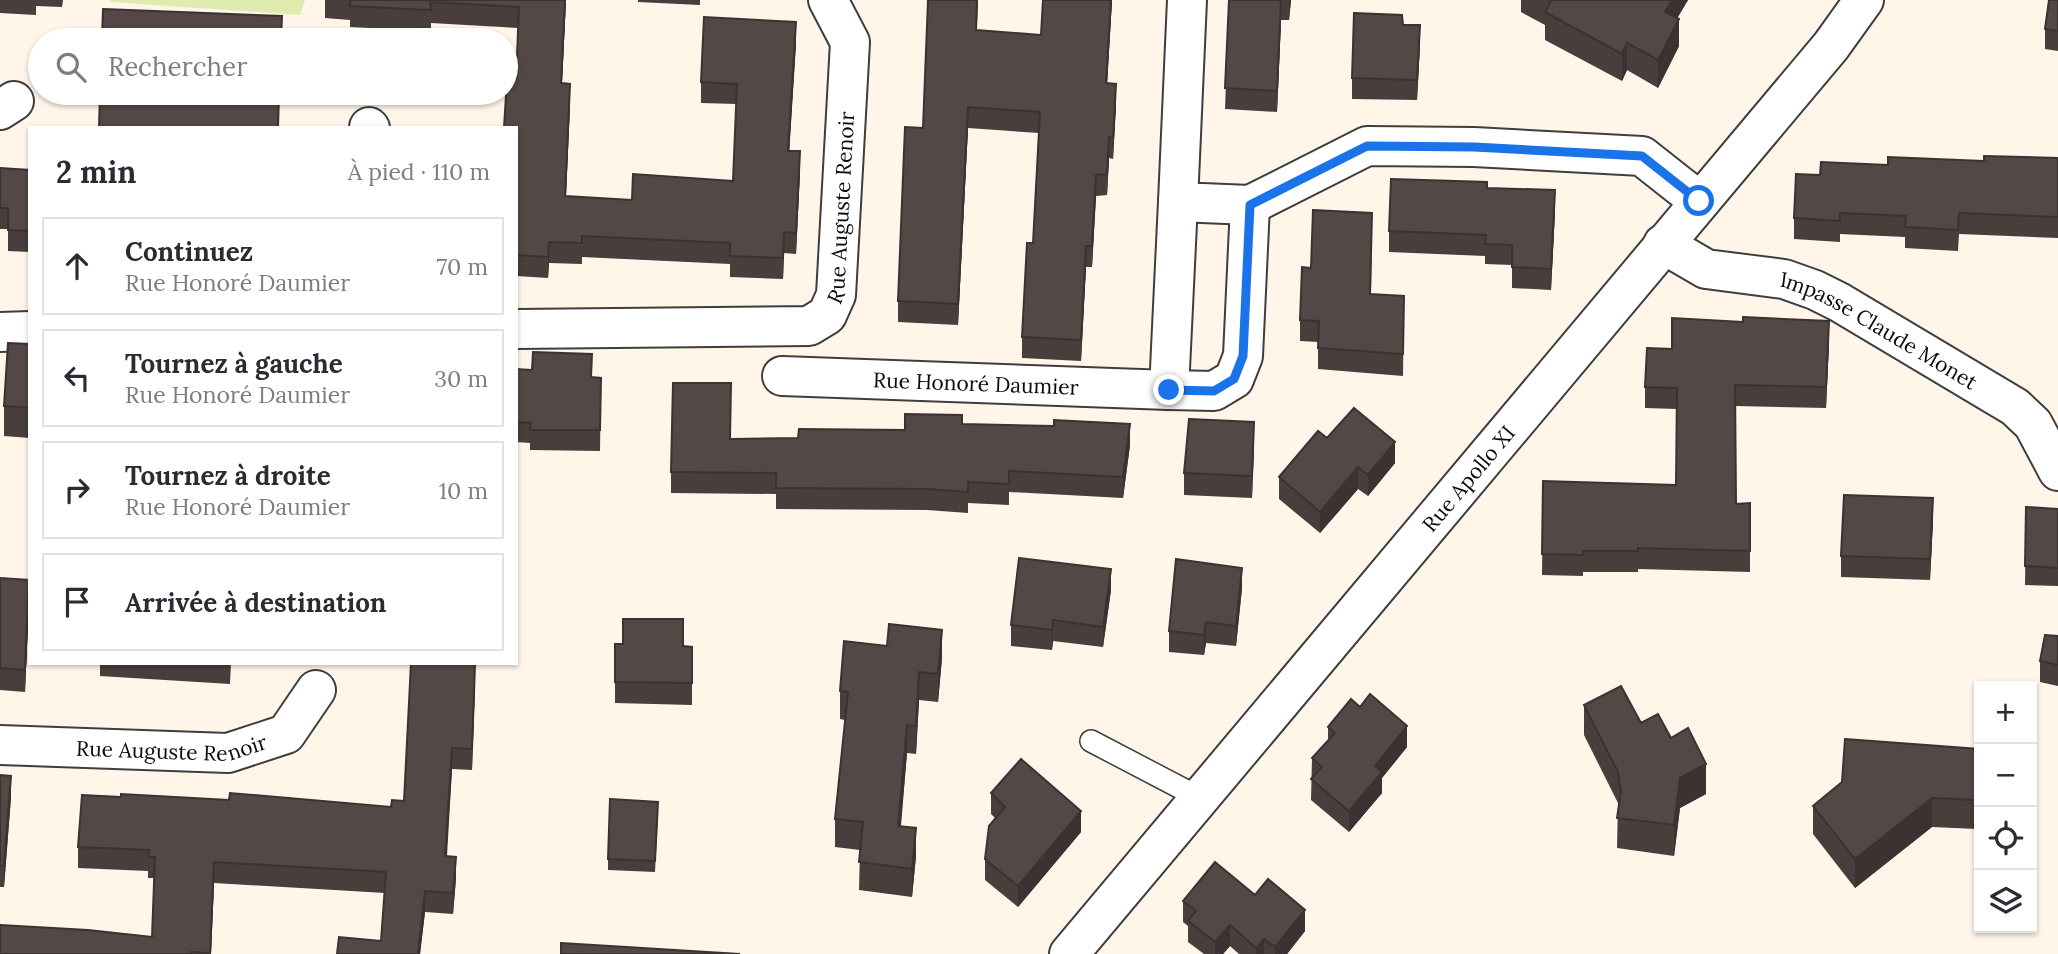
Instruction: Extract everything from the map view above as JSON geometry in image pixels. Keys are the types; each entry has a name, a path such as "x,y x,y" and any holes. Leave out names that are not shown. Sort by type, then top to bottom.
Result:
{"street":[{"name":"Rue Auguste Renoir","path":"518,329 809,326 827,316 836,295 850,42 828,0"},
{"path":"1169,390 1187,0"},
{"name":"Rue Apollo XI","path":"1069,954 1831,46 1864,0"},
{"path":"1178,202 1250,205 1367,146 1474,147 1642,156 1699,201"},
{"name":"Rue Honoré Daumier","path":"782,376 1214,391 1234,379 1243,356 1250,205"},
{"name":"Impasse Claude Monet","path":"1664,244 1706,269 1784,279 1839,302 2015,407 2033,424 2058,471"},
{"path":"0,332 28,331"},
{"name":"Rue Auguste Renoir","path":"0,745 228,753 286,734 316,690"}],"lane":[{"path":"1091,741 1200,798"}],"green space":[{"path":"110,0 305,0 300,15"}],"building":[{"path":"350,0 565,0 561,83 570,84 565,196 632,200 633,174 733,181 737,84 701,82 704,17 796,22 788,151 800,151 796,233 784,232 783,258 730,256 730,243 582,236 582,243 549,242 548,257 518,255 518,126 504,126 505,105 518,105 519,7 430,2 431,10 350,6"},
{"path":"928,0 977,0 976,30 1041,35 1043,0 1111,0 1106,83 1116,84 1113,138 1109,137 1107,174 1096,175 1092,246 1086,246 1081,340 1022,337 1027,243 1033,243 1040,112 968,107 958,304 898,301 905,127 923,128"},
{"path":"1229,0 1281,0 1277,91 1225,88"},
{"path":"1548,0 1672,0 1665,12 1679,19 1658,60 1627,43 1622,54 1545,12 1551,1"},
{"path":"2049,0 2058,0 2058,31 2045,29"},
{"path":"103,9 282,16 282,28 102,28"},
{"path":"1354,13 1402,15 1403,25 1420,25 1417,80 1352,78"},
{"path":"100,105 279,105 278,126 99,126"},
{"path":"1984,156 2058,158 2058,217 1959,213 1958,230 1905,227 1906,216 1840,213 1840,221 1794,218 1796,174 1820,175 1821,162 1888,165 1888,157 1984,161"},
{"path":"0,168 28,170 28,231 8,230 8,208 0,208"},
{"path":"1391,179 1487,182 1487,188 1555,190 1551,269 1512,267 1512,245 1485,244 1486,235 1389,231"},
{"path":"1313,210 1372,213 1370,294 1404,296 1403,354 1318,348 1319,321 1300,320 1302,267 1311,268"},
{"path":"1743,317 1829,321 1826,387 1735,385 1736,504 1750,503 1750,551 1638,548 1638,551 1583,551 1583,555 1542,554 1543,481 1676,485 1677,388 1645,387 1647,348 1672,349 1672,318 1743,322"},
{"path":"8,343 28,344 28,408 4,406"},
{"path":"533,352 592,354 591,377 601,378 600,430 530,430 531,423 518,422 518,369 532,370"},
{"path":"673,383 731,383 730,439 798,438 799,429 905,430 905,414 962,415 962,424 1054,426 1054,420 1130,424 1123,477 1009,471 1009,484 968,482 968,492 927,489 776,488 776,473 671,472"},
{"path":"1354,408 1395,442 1368,475 1358,467 1320,512 1279,477 1318,431 1327,438"},
{"path":"1189,419 1254,422 1252,476 1184,473"},
{"path":"1844,495 1933,498 1930,559 1841,556"},
{"path":"2026,507 2058,509 2058,568 2025,566"},
{"path":"1019,558 1111,569 1103,627 1053,620 1052,630 1011,625"},
{"path":"1176,559 1242,568 1236,626 1206,622 1204,635 1169,631"},
{"path":"0,578 28,580 25,670 0,668"},
{"path":"623,619 683,619 683,646 692,647 692,683 615,682 615,644 623,644"},
{"path":"889,624 942,630 938,674 919,672 916,726 907,725 898,826 916,828 912,869 859,862 863,822 835,819 848,692 840,691 844,641 887,646"},
{"path":"2045,635 2058,636 2058,665 2040,661"},
{"path":"411,665 475,665 472,749 452,748 445,856 456,857 453,893 425,891 418,954 337,954 339,937 381,941 386,872 214,862 210,953 0,954 0,925 152,937 155,857 148,857 149,850 78,847 82,795 121,797 121,794 229,800 230,793 391,807 392,800 404,801"},
{"path":"1621,686 1641,723 1658,714 1671,738 1688,728 1706,764 1680,778 1674,825 1617,818 1621,792 1618,772 1584,705"},
{"path":"1370,694 1407,726 1375,766 1382,772 1349,811 1311,779 1322,767 1312,758 1335,733 1328,727 1351,699 1360,707"},
{"path":"1845,739 1974,749 1974,800 1932,798 1855,859 1813,806 1842,782"},
{"path":"1021,759 1081,811 1018,886 985,859 989,826 1005,807 991,793"},
{"path":"0,775 11,776 4,866 0,866"},
{"path":"610,799 658,802 655,861 608,859"},
{"path":"1215,862 1255,895 1268,879 1305,910 1275,947 1264,939 1256,948 1230,925 1215,942 1188,921 1196,911 1183,901"},
{"path":"561,943 740,954 561,954"}],"route":[{"path":"1169,390 1214,391 1234,379 1243,356 1250,205 1367,146 1474,147 1642,156 1699,201"}]}
